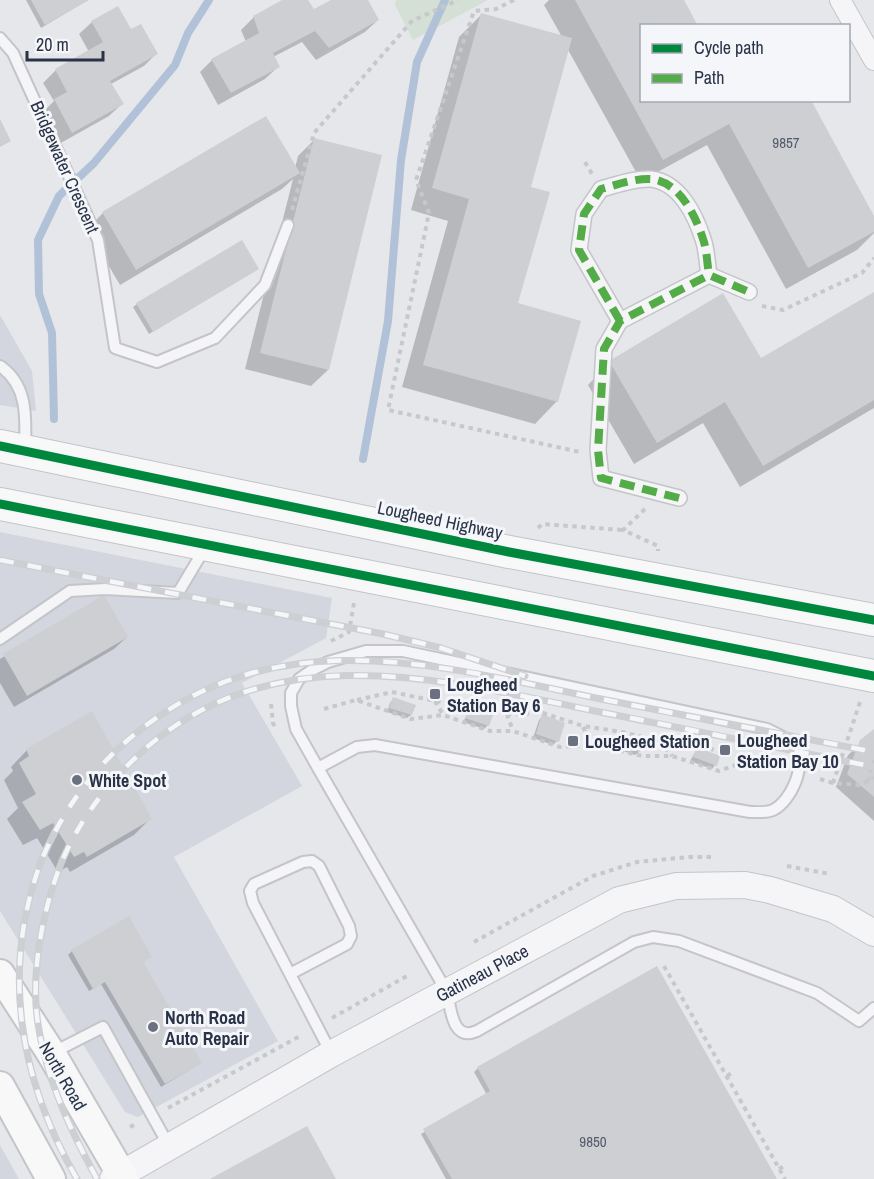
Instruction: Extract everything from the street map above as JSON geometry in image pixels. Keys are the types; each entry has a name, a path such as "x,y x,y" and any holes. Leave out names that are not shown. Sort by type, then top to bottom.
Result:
{"main road":[{"name":"Lougheed Highway","path":"12,449 509,552 874,620"},
{"path":"0,504 208,544 868,687"},
{"name":"North Road","path":"0,974 51,1053 119,1177"},
{"path":"0,1086 51,1179"}],"street":[{"path":"840,0 874,60"},
{"path":"620,321 579,250 584,214 601,189 651,179 675,189 690,211 703,239 709,275"},
{"path":"679,498 601,478 598,456 604,350 620,321 709,275"},
{"path":"709,275 749,292"},
{"name":"Gatineau Place","path":"119,1177 331,1053 619,900 676,886 745,885 833,909 874,933"}],"lane":[{"name":"Bridgewater Crescent","path":"0,38 13,53 98,240 115,348 157,362 215,338 265,285 288,225"},
{"path":"0,366 15,380 22,393 26,419 12,449"},
{"path":"0,639 70,591 105,589 178,593 208,544"},
{"path":"318,768 357,747 375,745 750,812 771,811 783,804 793,789 799,760 795,748 785,739 767,729 403,651 366,651 328,662 299,680 291,693 294,723 318,768 447,992 455,1025 463,1034 469,1035 634,942 653,937 679,941 817,993 859,1021 874,1008"},
{"path":"290,974 347,944 351,936 349,926 319,866 312,861 303,862 254,884 250,891 253,903 331,1053"},
{"path":"51,1053 104,1027 170,1146"}],"path":[{"path":"288,225 314,133 412,21 458,0"},
{"path":"514,0 496,9 474,11 416,180 429,213 388,410 598,456"},
{"path":"749,292 759,306 783,310 862,273 874,258"},
{"path":"538,528 542,524 623,530 658,546 658,552"},
{"path":"623,530 629,524"},
{"path":"349,632 356,594"},
{"path":"833,783 868,687"},
{"path":"324,710 392,692 435,701 470,704 507,714 543,713 583,726 659,741 698,745 776,766"},
{"path":"356,700 411,719 443,715 490,731 513,731 560,747 592,745 643,756 672,756 719,771 749,760"},
{"path":"435,701 443,715"},
{"path":"507,714 513,731"},
{"path":"583,726 592,745"},
{"path":"659,741 672,756"},
{"path":"868,780 874,760"},
{"path":"820,779 833,783 860,784 874,779"},
{"path":"664,966 785,1179"},
{"path":"130,1127 242,1069 407,976"},
{"path":"727,1076 733,1072"},
{"path":"779,1169 786,1166"}],"shaded area":[{"path":"396,0 488,0 413,40 395,5"},
{"path":"0,315 32,371 36,411 0,405"},
{"path":"0,532 332,598 326,638 242,683 302,786 174,857 278,1041 138,1117 125,1112 0,911"},
{"path":"0,1145 19,1179 0,1179"}],"building":[{"path":"31,0 89,0 45,25"},
{"path":"282,0 308,0 314,9 331,0 368,0 379,20 329,48 315,31 273,53 280,67 231,93 211,59 259,33 253,16"},
{"path":"575,0 684,0 697,24 640,24 640,102 812,102 874,216 874,232 808,268 729,124 663,160"},
{"path":"118,6 131,29 141,24 158,54 110,81 124,104 72,133 54,99 67,92 55,69 103,42 91,21"},
{"path":"481,13 572,38 531,187 550,192 518,303 581,321 558,402 423,365 469,199 432,188"},
{"path":"266,116 300,173 136,270 102,212"},
{"path":"0,119 11,141 0,147"},
{"path":"314,138 382,155 329,370 260,353"},
{"path":"242,240 259,269 153,332 136,303"},
{"path":"874,292 874,400 763,466 725,402 657,443 609,361 723,293 761,358"},
{"path":"104,595 128,637 27,696 3,654"},
{"path":"393,697 416,705 412,715 389,708"},
{"path":"469,708 493,715 489,726 465,718"},
{"path":"92,711 152,819 87,857 84,852 74,857 53,823 40,830 22,802 36,794 19,763 29,756 26,749"},
{"path":"542,714 565,723 559,742 536,734"},
{"path":"874,729 874,797 847,774 860,740"},
{"path":"620,735 643,743 640,752 617,744"},
{"path":"697,747 720,756 717,766 693,757"},
{"path":"129,916 152,957 143,962 202,1063 165,1084 105,982 93,989 71,950"},
{"path":"657,966 777,1179 452,1179 423,1129 490,1091 477,1067"},
{"path":"307,1126 336,1179 210,1179"}],"waterway":[{"path":"54,419 52,333 39,294 38,240 59,196 94,163 175,65 188,33 209,0"},
{"path":"363,459 388,321 401,160 417,62 445,0"}],"railway":[{"path":"0,560 383,634 441,648 525,676"},
{"path":"77,1179 57,1141 41,1102 29,1063 22,1023 19,982 22,941 29,900 50,841 81,790 106,761 135,734 189,698 245,675 302,663 361,661 420,665 480,674 874,752"},
{"path":"97,1179 53,1085 42,1044 38,1024 36,984 44,920 62,861 78,829 98,800 146,748 197,713 250,690 306,678 363,676 421,679 537,699 874,767"}],"marked path":[{"path":"620,321 579,250 584,214 601,189 645,179 661,181 670,186 684,201 700,229 709,275"},
{"path":"679,498 601,478 598,450 604,349 620,321 709,275 749,292"}],"cycle path":[{"path":"0,446 509,552 874,620"},
{"path":"0,504 874,676"}],"place":[{"name":"Lougheed Station Bay 6","path":"435,694"},
{"name":"Lougheed Station","path":"573,741"},
{"name":"Lougheed Station Bay 10","path":"725,750"},
{"name":"White Spot","path":"77,780"},
{"name":"North Road Auto Repair","path":"153,1027"}]}
